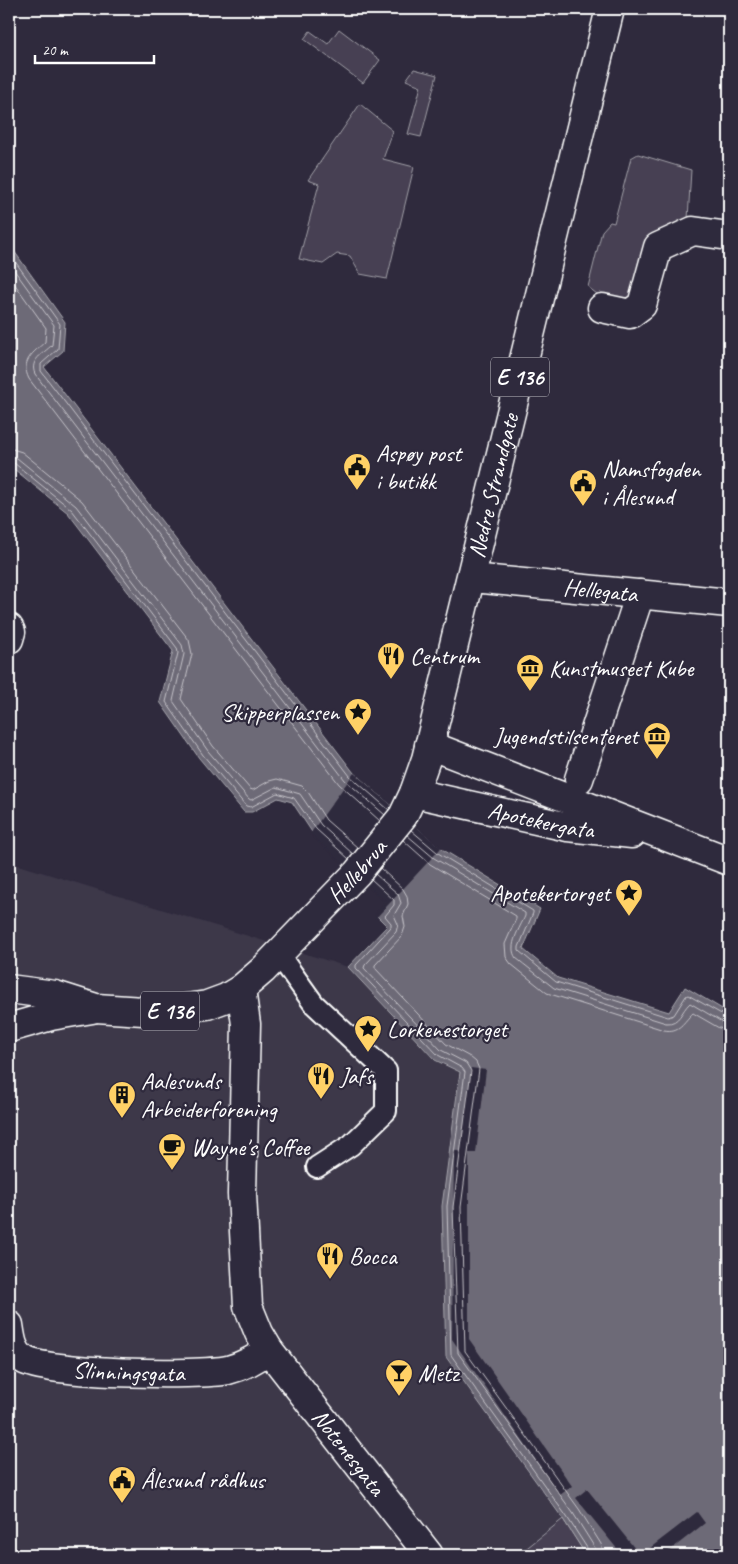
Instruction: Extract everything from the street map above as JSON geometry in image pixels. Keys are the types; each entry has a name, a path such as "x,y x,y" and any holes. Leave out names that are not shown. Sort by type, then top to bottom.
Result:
{"main road":[{"name":"Nedre Strandgate","path":"409,805 421,776 472,578 610,9"},
{"path":"602,308 630,314 642,305 658,247 693,231 729,236"},
{"name":"Hellegata","path":"472,578 729,602"},
{"path":"579,779 640,594"},
{"path":"9,628 9,639"},
{"name":"Apotekergata","path":"429,745 729,860"},
{"name":"Apotekergata","path":"409,805 568,827 670,838"},
{"name":"Hellebrua","path":"279,954 357,873 409,805"},
{"name":"E 136","path":"9,1028 51,1016 96,1008 159,1012 184,1010 207,1005 241,989 279,954"},
{"name":"Notenesgata","path":"241,989 246,1024 242,1194 248,1306 259,1333 269,1350 429,1555"},
{"name":"E 136","path":"9,990 55,995 96,1008"},
{"name":"Slinningsgata","path":"9,1325 13,1347 24,1360 34,1365 83,1370 163,1374 227,1370 247,1364 269,1350"}],"lane":[{"path":"279,954 314,1004 386,1071 386,1111 352,1145 317,1167"}],"shaded area":[{"path":"339,29 380,60 363,83 304,39 310,31 328,44"},
{"path":"414,69 437,75 421,137 408,134 421,86 406,80"},
{"path":"360,104 393,131 383,159 414,167 387,279 360,274 350,256 337,254 323,264 299,259 319,184 308,180"},
{"path":"638,154 691,170 688,219 629,301 597,294 588,287 602,231 610,222 614,223 631,158"},
{"path":"9,862 348,967 435,1060 460,1072 442,1206 446,1357 563,1520 517,1555 9,1555"},
{"path":"563,1519 586,1555 518,1555"}],"water":[{"path":"9,244 65,322 63,351 44,367 354,773 440,848 540,909 523,949 558,978 669,1012 685,987 729,1013 729,1555 586,1555 563,1519 446,1357 442,1206 460,1072 435,1060 348,967 387,926 377,916 390,902 312,832 292,802 278,798 252,812 244,812 199,758 160,702 173,651 68,513 9,465"}],"pier":[{"path":"354,773 441,848 376,918 375,915 386,902 310,834"},
{"path":"471,1068 486,1070 476,1153 469,1153 469,1339 572,1486 560,1495 452,1339 454,1151 461,1151"},
{"path":"587,1489 640,1555 622,1555 576,1498"},
{"path":"697,1512 705,1523 664,1555 641,1555"}],"place":[{"name":"Aspøy post i butikk","path":"357,491"},
{"name":"Namsfogden i Ålesund","path":"583,507"},
{"name":"Centrum","path":"391,680"},
{"name":"Kunstmuseet Kube","path":"530,692"},
{"name":"Skipperplassen","path":"358,736"},
{"name":"Jugendstilsenteret","path":"657,760"},
{"name":"Apotekertorget","path":"629,917"},
{"name":"Lorkenestorget","path":"368,1053"},
{"name":"Jafs","path":"321,1100"},
{"name":"Aalesunds Arbeiderforening","path":"122,1119"},
{"name":"Wayne's Coffee","path":"172,1171"},
{"name":"Bocca","path":"330,1280"},
{"name":"Metz","path":"399,1397"},
{"name":"Ålesund rådhus","path":"122,1504"}]}
